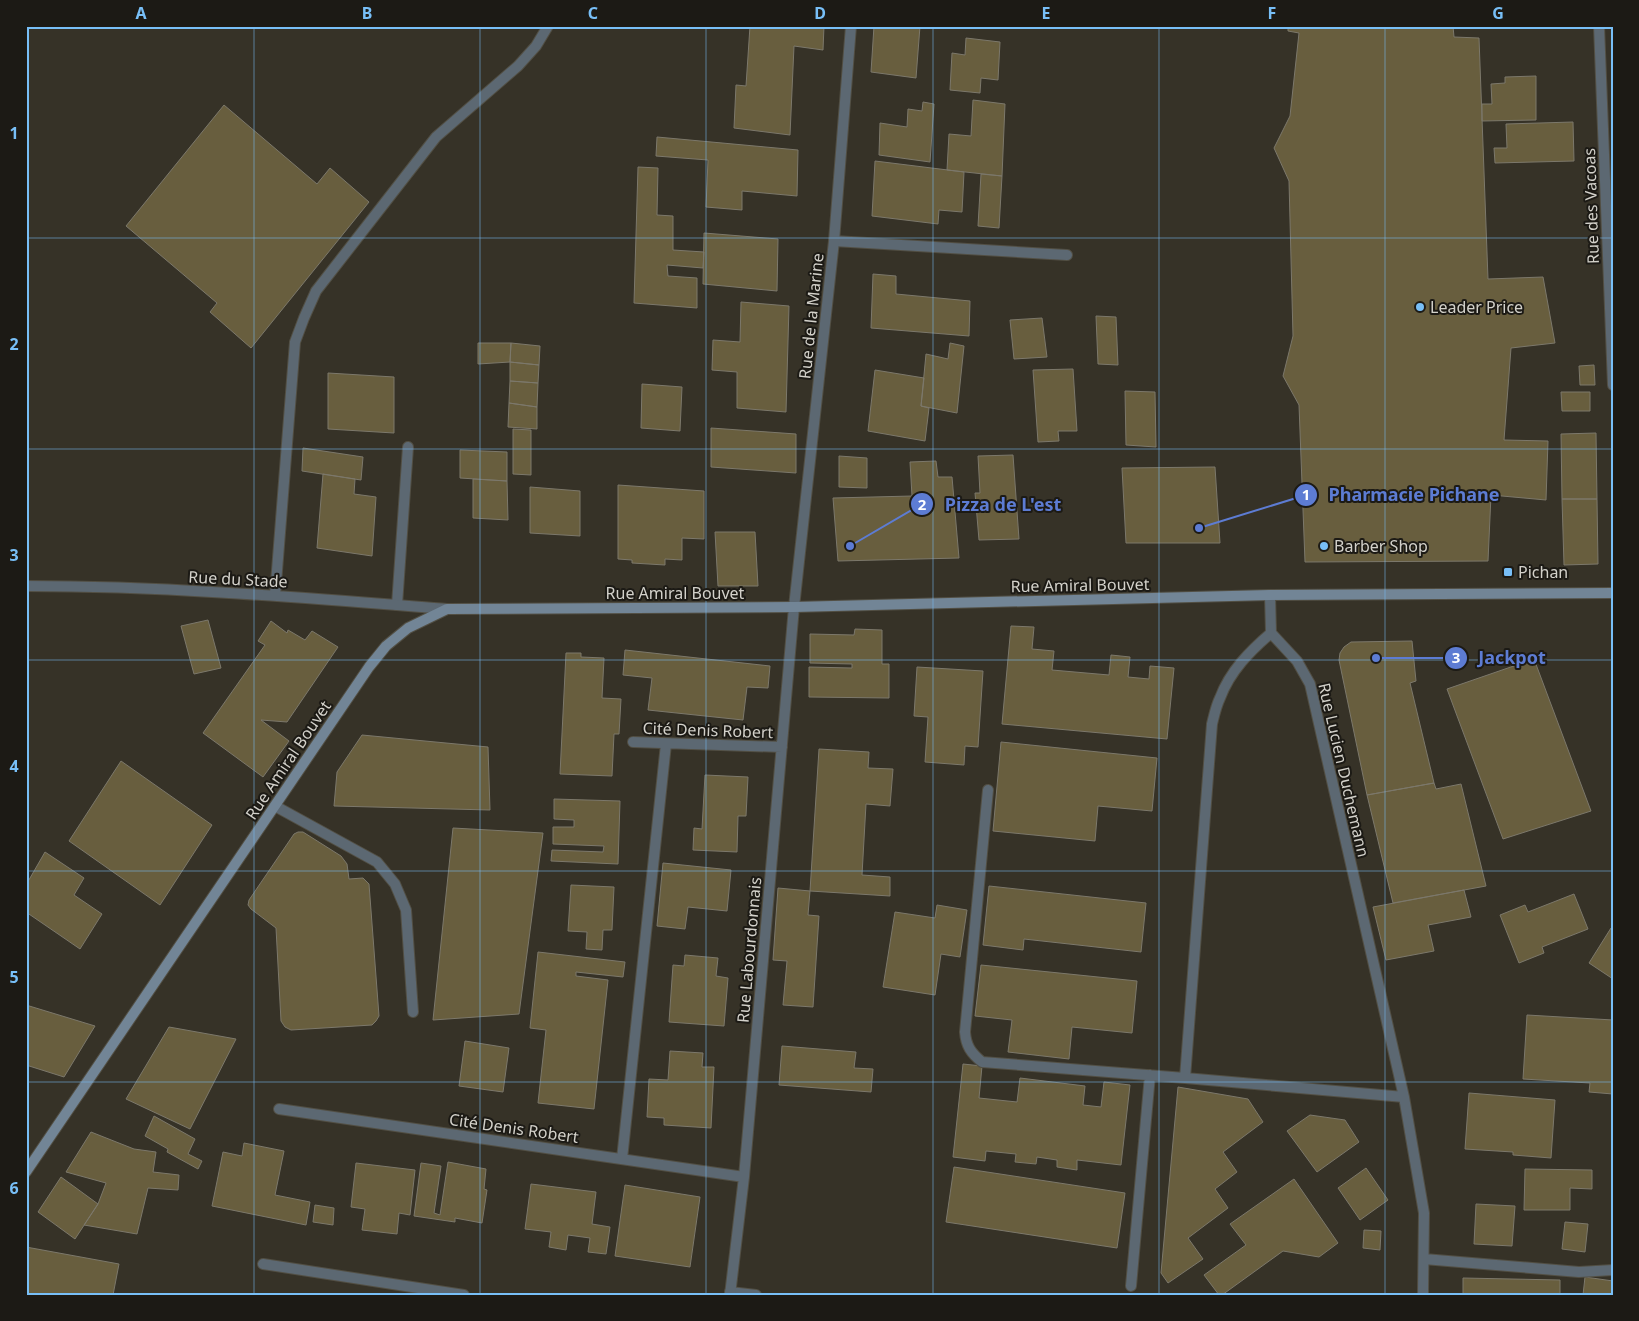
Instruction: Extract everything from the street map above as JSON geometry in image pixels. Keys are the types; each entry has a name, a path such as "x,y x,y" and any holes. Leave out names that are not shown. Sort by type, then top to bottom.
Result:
{"main road":[{"name":"Rue Amiral Bouvet","path":"26,1172 369,667 386,646 408,628 447,608 794,607 1270,595 1613,593"}],"street":[{"path":"275,596 296,342 316,291 436,137 518,66 536,46 548,26"},
{"name":"Rue de la Marine","path":"794,607 834,241 851,26"},
{"name":"Rue des Vacoas","path":"1599,26 1613,385"},
{"path":"834,241 1066,255"},
{"path":"397,605 408,447"},
{"name":"Rue du Stade","path":"26,586 92,586 447,608"},
{"path":"1185,1078 1212,724 1220,696 1240,662 1271,633 1270,595"},
{"name":"Rue Labourdonnais","path":"730,1293 744,1177 794,607"},
{"name":"Rue Lucien Duchemann","path":"1271,633 1298,662 1310,684 1404,1097 1424,1213 1422,1295"},
{"name":"Cité Denis Robert","path":"633,742 782,748"},
{"path":"622,1159 666,744"},
{"path":"988,790 966,1043 973,1055 982,1062 1404,1097"},
{"path":"275,806 378,862 395,884 406,910 413,1012"},
{"path":"1131,1286 1150,1075"},
{"name":"Cité Denis Robert","path":"279,1110 744,1177"},
{"path":"1424,1259 1579,1272 1613,1270"},
{"path":"264,1264 464,1295"},
{"path":"730,1293 756,1295"}],"building":[{"path":"750,26 824,26 823,50 794,46 790,135 734,128 736,85 746,86"},
{"path":"874,26 920,26 916,78 871,72"},
{"name":"Leader Price","path":"1288,26 1453,26 1454,37 1479,38 1488,279 1543,277 1555,343 1511,348 1504,440 1548,441 1546,500 1491,495 1488,561 1305,562 1299,405 1283,376 1293,336 1289,181 1274,148 1290,116 1299,33 1288,31"},
{"path":"966,38 1000,42 998,80 981,78 980,93 950,90 952,53 965,55"},
{"path":"1536,76 1536,120 1482,121 1482,104 1492,104 1491,84 1505,83 1505,77"},
{"path":"973,100 1005,104 1002,176 947,170 949,134 971,136"},
{"path":"923,102 934,104 930,162 879,155 880,123 907,127 908,109 922,111"},
{"path":"224,105 317,184 330,168 369,202 251,348 210,312 217,303 126,226"},
{"path":"1573,122 1574,161 1495,163 1494,148 1507,148 1506,124"},
{"path":"657,137 798,150 797,196 742,191 742,210 706,207 708,160 656,156"},
{"path":"875,161 964,172 962,212 939,210 938,224 872,216"},
{"path":"638,167 658,168 657,215 673,216 673,250 704,252 703,268 667,265 668,276 697,278 697,308 634,303"},
{"path":"981,174 1002,176 999,228 978,226"},
{"path":"704,233 778,239 777,291 703,284"},
{"path":"873,274 896,276 896,294 970,301 969,336 871,328"},
{"path":"741,302 789,306 786,412 737,408 737,372 712,370 713,340 740,342"},
{"path":"1096,316 1116,317 1118,365 1098,364"},
{"path":"1042,318 1047,357 1014,359 1010,320"},
{"path":"478,343 511,343 510,362 478,364"},
{"path":"511,343 540,346 539,365 510,362"},
{"path":"950,343 964,346 957,413 921,406 926,354 948,359"},
{"path":"510,362 539,365 538,383 510,381"},
{"path":"1594,365 1595,385 1580,385 1579,366"},
{"path":"1073,369 1077,431 1058,431 1059,441 1038,442 1033,370"},
{"path":"875,370 924,378 921,406 929,408 925,441 868,431"},
{"path":"328,373 394,377 394,433 328,429"},
{"path":"510,381 538,383 537,407 509,403"},
{"path":"642,384 682,387 680,431 641,428"},
{"path":"1125,391 1155,392 1156,447 1126,445"},
{"path":"1561,392 1590,392 1590,411 1562,411"},
{"path":"509,403 537,407 537,429 508,427"},
{"path":"711,428 796,434 796,473 711,467"},
{"path":"513,429 531,430 531,475 513,474"},
{"path":"1596,433 1597,499 1562,499 1561,434"},
{"path":"303,448 363,457 361,480 302,471"},
{"path":"460,450 507,452 507,481 460,478"},
{"path":"1013,455 1019,539 979,540 975,493 980,493 978,456"},
{"path":"839,456 867,458 867,488 839,487"},
{"path":"936,461 938,477 952,477 959,558 838,561 833,498 912,496 910,462"},
{"path":"1215,467 1220,543 1126,543 1122,468"},
{"path":"323,474 355,479 354,494 376,497 372,556 317,548"},
{"path":"473,479 507,481 508,520 473,518"},
{"path":"618,485 704,491 704,539 682,538 682,560 665,559 665,565 632,563 632,560 618,559"},
{"path":"530,487 580,491 580,536 530,533"},
{"path":"1562,499 1597,499 1598,564 1564,565"},
{"path":"715,532 755,532 758,586 718,586"},
{"path":"208,620 221,668 194,674 181,626"},
{"path":"271,621 287,633 288,630 305,640 312,631 338,647 287,722 261,720 289,741 263,777 203,733 265,645 258,641"},
{"path":"1011,626 1034,627 1032,649 1054,651 1052,670 1109,675 1111,655 1130,657 1128,677 1149,679 1150,666 1174,668 1167,739 1002,724"},
{"path":"855,629 882,630 882,664 889,664 889,698 809,697 809,667 852,668 852,664 810,663 810,634 854,635"},
{"path":"1412,641 1416,681 1410,683 1434,783 1367,795 1339,660 1340,653 1351,642"},
{"path":"625,650 770,666 768,688 747,687 743,720 648,710 652,678 623,675"},
{"path":"566,653 581,653 581,657 604,658 602,698 621,699 619,734 614,734 612,776 560,774"},
{"path":"1534,659 1591,811 1503,839 1447,689"},
{"path":"917,667 983,671 978,747 965,746 964,765 925,762 928,717 914,716"},
{"path":"362,735 488,747 490,810 334,806 337,772"},
{"path":"1001,742 1157,758 1152,811 1098,806 1095,841 993,831"},
{"path":"819,749 869,752 868,768 893,769 890,806 866,804 862,875 890,877 890,896 810,891"},
{"path":"121,761 212,825 160,905 69,841"},
{"path":"705,775 748,777 746,816 738,816 737,852 693,850 694,828 702,829"},
{"path":"1434,783 1436,789 1461,784 1486,886 1393,903 1367,795"},
{"path":"554,799 620,801 618,864 551,861 552,850 603,852 604,846 553,844 553,827 574,827 574,820 554,819"},
{"path":"453,828 543,833 519,1014 433,1020"},
{"path":"303,832 341,856 347,864 349,879 363,878 369,884 379,1016 372,1025 291,1030 285,1027 281,1021 276,928 248,905 249,900 294,834"},
{"path":"45,852 84,878 74,895 102,914 80,949 26,912 26,885"},
{"path":"663,863 731,870 727,911 688,907 685,929 657,926"},
{"path":"571,885 614,887 612,930 603,930 602,950 586,949 587,932 568,931"},
{"path":"989,886 1146,903 1141,952 1024,939 1023,950 983,945"},
{"path":"778,888 810,891 808,915 819,916 813,1007 783,1005 787,961 773,960"},
{"path":"1464,890 1471,917 1428,925 1434,951 1386,960 1373,907"},
{"path":"1574,894 1588,929 1542,947 1544,953 1519,963 1500,915 1525,905 1528,912"},
{"path":"937,905 967,910 960,957 941,954 935,995 883,987 895,912 935,918"},
{"path":"1611,928 1613,929 1613,979 1589,963"},
{"path":"538,952 625,962 623,977 576,972 576,976 608,980 594,1109 538,1103 546,1030 530,1028"},
{"path":"685,955 718,958 716,976 728,978 724,1026 669,1022 673,965 684,966"},
{"path":"981,965 1137,981 1132,1033 1072,1027 1069,1059 1008,1052 1012,1020 975,1016"},
{"path":"26,1005 95,1026 64,1077 26,1065"},
{"path":"1527,1015 1613,1020 1613,1094 1589,1092 1590,1083 1523,1079"},
{"path":"169,1027 236,1039 190,1129 126,1099"},
{"path":"465,1041 509,1048 503,1092 459,1086"},
{"path":"782,1046 856,1052 854,1068 873,1069 871,1092 779,1085"},
{"path":"670,1051 703,1053 702,1067 714,1067 711,1128 664,1125 664,1118 647,1117 649,1079 668,1080"},
{"path":"963,1064 982,1066 979,1098 1017,1102 1020,1078 1085,1086 1083,1105 1101,1107 1104,1082 1130,1085 1121,1165 1077,1160 1077,1170 1057,1167 1057,1160 1037,1157 1036,1164 1015,1162 1016,1154 986,1151 985,1161 953,1157"},
{"path":"1178,1087 1248,1099 1263,1122 1223,1152 1237,1172 1215,1189 1228,1208 1188,1238 1203,1259 1168,1283 1161,1273"},
{"path":"1469,1093 1555,1100 1551,1158 1513,1155 1513,1152 1465,1149"},
{"path":"1310,1115 1345,1120 1359,1142 1317,1172 1287,1131"},
{"path":"154,1116 195,1139 188,1154 202,1161 198,1169 167,1152 168,1149 145,1136"},
{"path":"91,1132 134,1149 156,1152 153,1172 179,1175 178,1190 148,1188 137,1234 84,1225 98,1204 106,1183 66,1172"},
{"path":"244,1143 284,1151 275,1195 310,1202 306,1225 212,1206 223,1152 242,1156"},
{"path":"448,1162 486,1169 484,1189 487,1190 482,1223 455,1218 455,1222 414,1216 421,1163 441,1166 434,1213 440,1215"},
{"path":"356,1163 415,1170 410,1215 399,1213 397,1234 362,1230 365,1209 351,1207"},
{"path":"954,1167 1125,1193 1117,1248 946,1222"},
{"path":"1366,1168 1388,1200 1360,1220 1338,1188"},
{"path":"1525,1169 1592,1170 1592,1189 1570,1188 1570,1210 1524,1210"},
{"path":"61,1177 98,1204 75,1239 38,1212"},
{"path":"1294,1179 1338,1243 1319,1257 1283,1251 1222,1295 1219,1295 1204,1275 1246,1245 1230,1224"},
{"path":"531,1184 596,1192 592,1224 610,1227 606,1254 588,1252 590,1238 568,1235 566,1250 549,1247 551,1232 525,1229"},
{"path":"625,1185 700,1197 690,1267 615,1256"},
{"path":"1476,1204 1515,1206 1512,1246 1474,1244"},
{"path":"315,1205 334,1208 333,1225 313,1222"},
{"path":"1565,1222 1588,1224 1585,1252 1562,1249"},
{"path":"1364,1230 1381,1231 1380,1250 1363,1248"},
{"path":"26,1247 119,1264 113,1295 26,1295"},
{"path":"1585,1277 1613,1281 1613,1295 1583,1295"},
{"path":"1463,1278 1560,1280 1560,1295 1463,1295"}],"place":[{"name":"Leader Price","path":"1420,307"},
{"name":"Pharmacie Pichane","path":"1199,528"},
{"name":"Pizza de L'est","path":"850,546"},
{"name":"Barber Shop","path":"1324,546"},
{"name":"Pichan","path":"1508,572"},
{"name":"Jackpot","path":"1376,658"}]}
